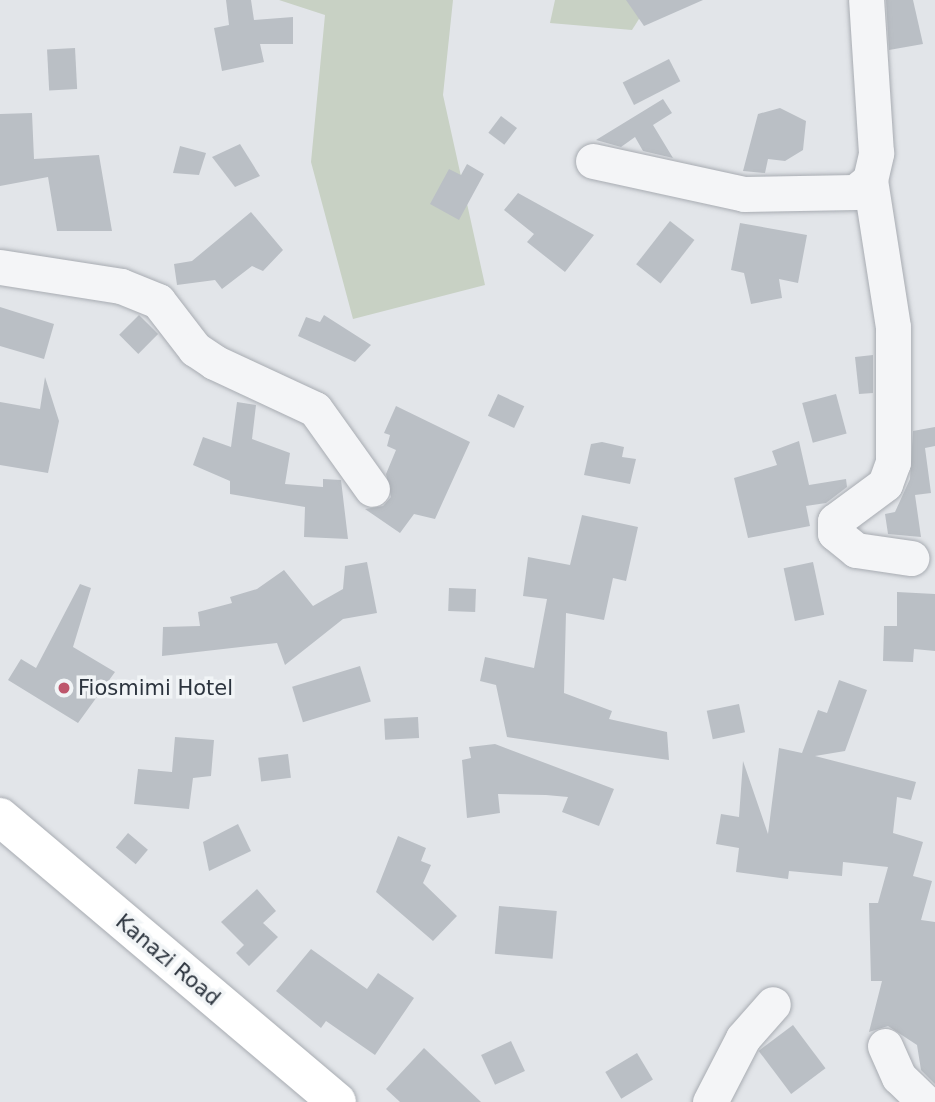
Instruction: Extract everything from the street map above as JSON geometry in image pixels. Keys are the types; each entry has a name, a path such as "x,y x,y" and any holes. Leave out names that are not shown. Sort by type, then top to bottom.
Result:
{"main road":[{"name":"Kanazi Road","path":"0,817 337,1102"}],"street":[{"path":"866,0 876,153 870,180 893,327 894,463 885,484 835,521 835,533 856,550 911,558"},
{"path":"593,161 744,194 855,192 870,180"},
{"path":"0,267 121,286 158,301 204,355 315,410 372,489"},
{"path":"710,1102 743,1038 773,1004"},
{"path":"885,1046 899,1077 925,1102"}],"shaded area":[{"path":"279,0 453,0 443,95 485,285 353,319 311,162 325,15"},
{"path":"555,0 651,0 632,30 550,23"}],"building":[{"path":"226,0 251,0 254,20 293,17 293,44 260,44 264,62 222,71 214,28 229,25"},
{"path":"626,0 703,0 644,26"},
{"path":"886,0 913,0 923,44 889,50"},
{"path":"75,48 77,89 49,90 47,49"},
{"path":"669,59 680,81 634,105 623,83"},
{"path":"663,99 672,113 653,125 673,158 643,151 635,137 621,147 596,140"},
{"path":"780,108 806,121 803,150 785,161 768,159 765,173 743,171 758,114"},
{"path":"32,113 34,159 99,155 112,231 57,231 48,177 0,186 0,114"},
{"path":"501,116 517,128 504,145 488,133"},
{"path":"240,144 260,176 235,187 212,157"},
{"path":"180,146 206,153 199,175 173,173"},
{"path":"467,164 484,174 459,220 430,204 449,169 461,175"},
{"path":"518,193 594,235 565,272 527,242 534,234 504,210"},
{"path":"251,212 283,250 263,271 252,266 222,289 215,280 177,285 174,264 192,261"},
{"path":"670,221 694,240 661,283 636,264"},
{"path":"740,223 807,235 798,283 779,279 782,298 751,304 744,273 731,270"},
{"path":"0,307 54,324 44,359 0,346"},
{"path":"139,315 158,334 138,354 119,335"},
{"path":"324,315 371,345 355,362 298,336 306,317 320,322"},
{"path":"873,355 873,393 859,394 855,357"},
{"path":"45,377 59,421 48,473 0,465 0,402 40,409"},
{"path":"498,394 524,406 514,428 488,416"},
{"path":"836,394 847,434 813,443 802,403"},
{"path":"237,402 256,405 252,439 290,453 285,484 323,487 323,479 341,480 348,539 304,537 305,507 230,494 230,481 193,465 203,437 231,447"},
{"path":"396,406 470,442 435,519 414,514 400,533 365,509 383,506 391,497 386,474 396,450 387,446 390,435 384,433"},
{"path":"935,427 935,446 925,448 931,493 915,495 921,537 888,534 885,514 895,512 910,479 913,431"},
{"path":"799,441 809,485 846,479 847,487 826,503 806,506 810,526 748,538 734,478 777,465 772,451"},
{"path":"602,442 624,447 622,457 636,459 630,484 584,475 591,444"},
{"path":"582,515 638,527 626,581 613,578 604,620 566,613 564,693 612,711 609,719 667,732 669,760 507,737 496,685 480,681 485,657 534,668 547,599 523,596 528,557 570,565"},
{"path":"367,562 377,613 343,619 285,665 277,643 162,656 163,627 200,626 198,612 232,603 230,597 257,589 284,570 313,606 343,589 345,566"},
{"path":"813,562 824,615 795,621 784,568"},
{"name":"Fiosmimi Hotel","path":"80,584 91,588 73,647 115,672 78,723 8,680 21,659 36,668"},
{"path":"449,588 476,589 475,612 448,611"},
{"path":"897,592 935,594 935,651 914,649 913,662 883,661 884,626 897,626"},
{"path":"360,666 371,701 303,722 292,687"},
{"path":"839,680 867,690 845,751 815,756 916,782 911,800 897,797 893,833 923,842 913,876 932,881 921,920 935,922 935,1084 921,1070 917,1045 888,1026 869,1032 882,981 871,981 869,903 878,903 888,867 843,862 842,876 789,871 788,879 736,872 739,848 716,844 721,814 739,817 743,761 768,834 779,748 802,753 818,710 827,713"},
{"path":"739,704 745,732 713,739 707,711"},
{"path":"418,717 419,738 385,740 384,719"},
{"path":"175,737 214,740 211,776 193,778 189,809 134,804 138,769 172,772"},
{"path":"495,744 614,789 599,826 562,812 568,797 546,795 498,794 500,813 467,818 462,760 471,758 469,747"},
{"path":"288,754 291,778 261,781 258,758"},
{"path":"238,824 251,851 209,871 203,842"},
{"path":"128,833 148,850 136,864 116,848"},
{"path":"398,836 426,848 421,861 431,865 423,883 457,916 433,941 376,892"},
{"path":"257,889 276,911 263,923 278,937 249,966 236,953 244,945 221,922"},
{"path":"499,906 557,911 553,959 495,954"},
{"path":"311,949 367,989 378,973 414,998 375,1055 326,1021 321,1028 276,991"},
{"path":"793,1025 825,1068 791,1094 759,1051"},
{"path":"511,1041 525,1071 495,1085 481,1055"},
{"path":"424,1048 481,1102 400,1102 386,1089"},
{"path":"637,1053 653,1080 621,1099 605,1072"}],"place":[{"name":"Fiosmimi Hotel","path":"64,688"}]}
